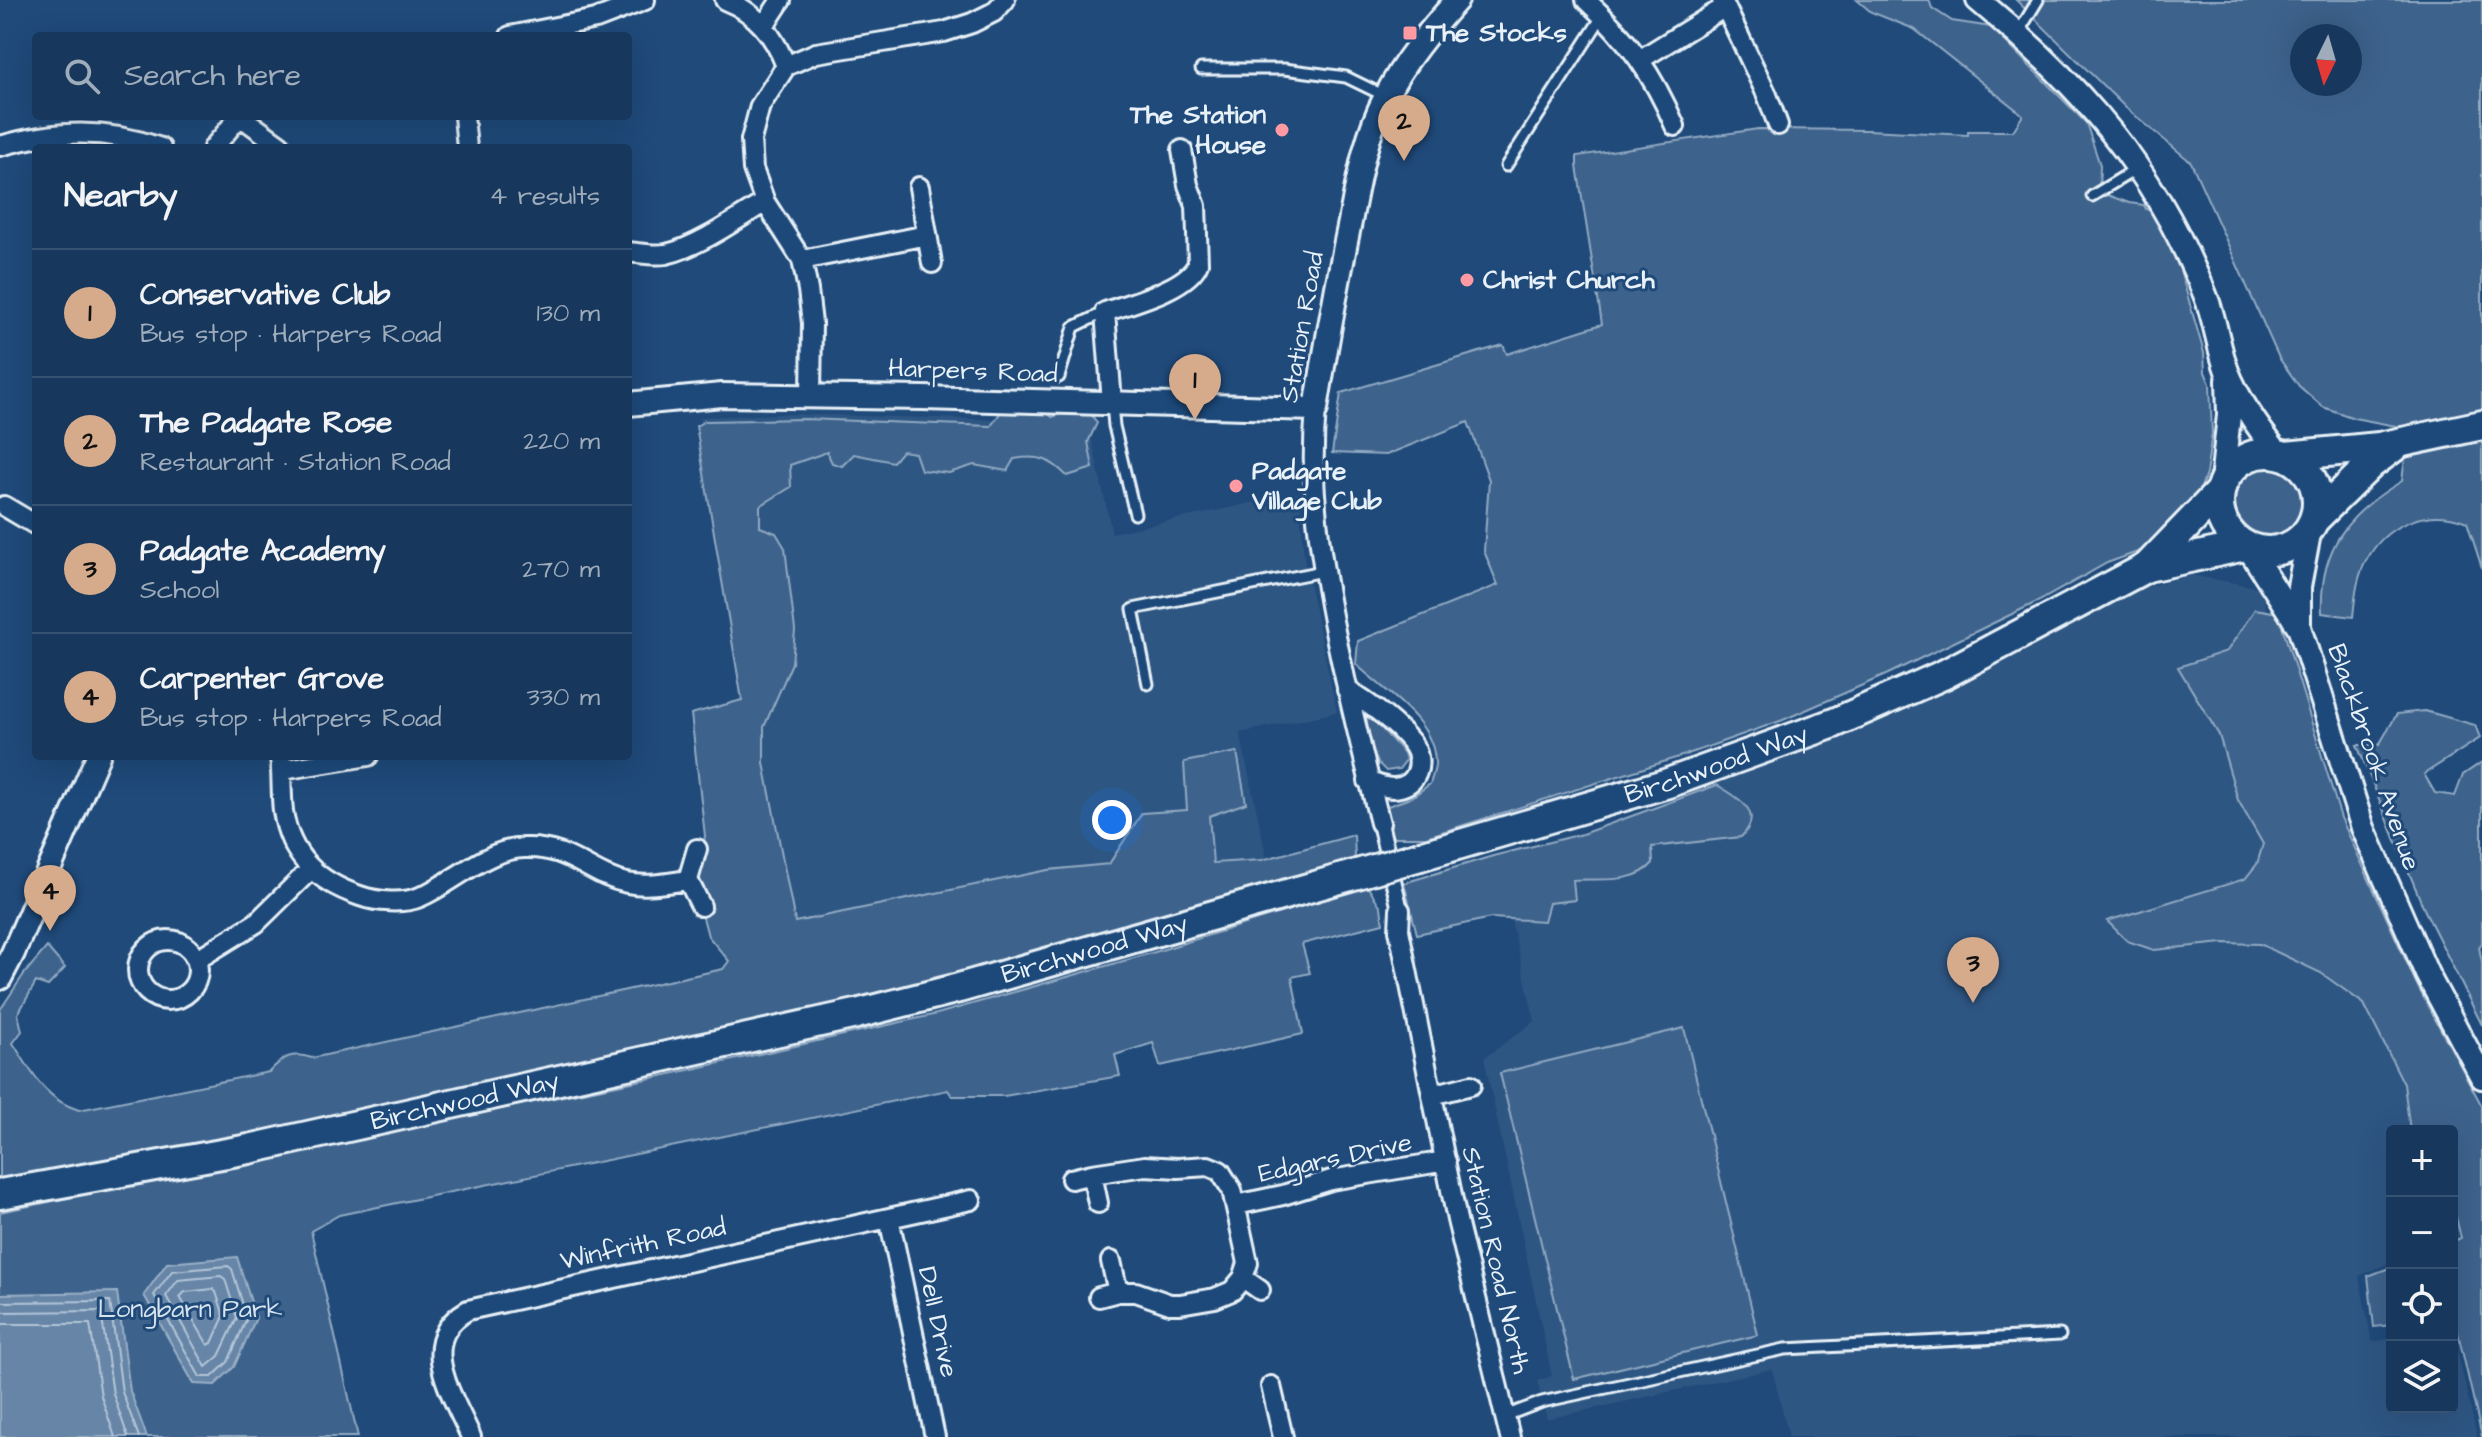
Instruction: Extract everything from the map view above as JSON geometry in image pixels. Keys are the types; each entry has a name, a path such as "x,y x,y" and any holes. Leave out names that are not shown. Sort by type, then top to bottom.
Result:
{"main road":[{"path":"2399,444 2371,464 2301,539 2289,547 2276,551 2246,547 2232,536 2223,522 2218,507 2221,486 2231,468 2245,458 2261,453 2399,444 2482,425"},
{"path":"2282,454 2299,463 2310,475 2318,505 2312,524"},
{"name":"Birchwood Way","path":"2147,567 2221,486"},
{"name":"Birchwood Way","path":"0,1194 249,1149 856,1014 959,988 1420,856 1668,783 1834,723 1945,674 2147,567 2246,547"}],"street":[{"path":"530,32 596,19 645,0"},
{"path":"764,26 781,0"},
{"name":"Station Road","path":"1380,823 1347,690 1316,530 1312,469 1316,409 1332,307 1368,142 1385,96 1423,39 1457,0"},
{"path":"1586,0 1641,59 1675,126"},
{"path":"1978,0 2018,33 2081,94 2138,168 2186,253 2210,309 2227,371 2253,421 2282,454"},
{"path":"728,1 750,13 764,26 778,46 786,66"},
{"path":"811,395 812,323 802,260 765,202 753,169 751,140 760,106 786,66 816,53 944,32 972,23 997,4"},
{"path":"1641,59 1724,4 1778,125"},
{"path":"216,144 237,120"},
{"path":"246,120 279,144"},
{"path":"464,120 467,144"},
{"path":"0,146 39,135 81,132 116,135 147,144"},
{"path":"1112,403 1105,312 1179,284 1195,271 1199,256 1196,206 1188,185 1182,150"},
{"path":"919,187 932,263"},
{"path":"632,252 665,254 683,248 765,202"},
{"path":"802,260 927,235"},
{"path":"2221,486 2229,415 2227,371"},
{"name":"Harpers Road","path":"632,404 722,395 811,395 1316,409"},
{"path":"4,506 32,523"},
{"name":"Blackbrook Avenue","path":"2299,627 2299,587 2312,524"},
{"name":"Blackbrook Avenue","path":"2246,547 2299,627 2363,828 2427,974 2482,1077"},
{"path":"1347,690 1372,706 1411,742 1419,759 1417,775 1405,786 1388,788 1368,781"},
{"path":"0,978 96,760"},
{"path":"318,760 281,763 283,811 291,839 310,870 337,889 367,899 417,899 489,856 508,849 549,850 570,856 627,883 653,885 688,880"},
{"path":"1380,823 1400,910"},
{"path":"697,849 688,880 701,906"},
{"path":"196,960 256,923 310,870"},
{"name":"Station Road North","path":"1400,910 1399,930 1457,1220 1510,1437"},
{"path":"1432,1095 1471,1085"},
{"name":"Edgars Drive","path":"1236,1205 1331,1180 1446,1161"},
{"name":"Edgars Drive","path":"1071,1179 1145,1166 1214,1167 1229,1183 1236,1205 1248,1263 1243,1278"},
{"path":"1092,1174 1098,1203"},
{"name":"Winfrith Road","path":"471,1437 444,1373 440,1354 440,1345 450,1321 468,1310 971,1200"},
{"name":"Dell Drive","path":"889,1218 935,1437"},
{"path":"1111,1261 1118,1292"},
{"path":"1099,1297 1118,1292 1136,1292 1170,1304 1192,1304 1232,1291 1243,1278 1260,1290"},
{"path":"1271,1386 1283,1437"}],"lane":[{"path":"2018,33 2038,0"},
{"path":"1506,166 1603,15"},
{"path":"1201,69 1284,69 1346,77 1385,96"},
{"path":"2092,196 2138,168"},
{"path":"1059,377 1074,327 1105,312"},
{"path":"1112,403 1114,426 1135,514"},
{"path":"1148,684 1133,609 1323,571"},
{"path":"1505,1416 1542,1402 1785,1349 2060,1335"}],"shaded area":[{"path":"782,414 1088,422 1112,533 1299,493 1304,559 1337,712 1240,733 1268,864 790,935 700,417"},
{"path":"2191,575 2261,588 2289,700 2467,1102 2458,1236 2458,1125 2386,1125 2386,1265 2359,1276 2372,1342 2386,1339 2386,1413 2458,1413 2458,1353 2477,1437 1789,1437 1772,1369 1547,1419 1537,1381 1552,1376 1484,1058 1535,1021 1499,870 1829,737 2130,591"}],"green space":[{"path":"1857,0 1929,0 1932,8 1952,21 1991,27 2086,123 2100,165 2099,192 2144,205 2151,211 2174,249 2210,384 2212,434 2206,474 2192,511 2143,550 2107,563 2041,600 1888,674 1783,720 1685,755 1426,837 1392,837 1385,807 1410,798 1430,784 1435,766 1433,750 1427,735 1407,708 1356,664 1358,641 1498,585 1484,551 1489,480 1468,422 1386,455 1332,453 1341,393 1503,345 1507,354 1602,324 1577,156 1758,129 1968,135 1968,131 2013,131 2023,115 1914,29 1871,12"},
{"path":"2016,0 2482,0 2482,568 2467,522 2439,516 2425,517 2399,526 2377,544 2359,578 2353,617 2322,613 2326,569 2341,535 2366,506 2402,481 2406,450 2435,422 2401,427 2354,418 2323,407 2299,386 2279,358 2191,162 2126,108"},
{"path":"1005,406 1041,407 1052,417 1067,412 1089,411 1097,423 1088,442 1093,468 1067,476 1055,465 1030,457 1014,459 1007,471 974,465 949,473 921,470 915,453 902,451 893,462 854,454 842,466 832,463 827,452 790,465 791,487 760,506 760,527 776,533 785,548 795,630 792,663 764,727 764,763 795,922 1048,870 1109,864 1142,813 1187,810 1184,762 1237,752 1246,803 1209,816 1213,863 1262,860 1354,835 1355,858 934,988 0,1188 0,1010 47,947 65,968 48,986 36,982 18,1014 22,1031 13,1043 48,1092 79,1110 269,1072 283,1059 293,1055 312,1058 723,969 729,961 708,936 695,888 705,836 691,714 742,700 696,426 705,421 805,419 991,426"},
{"path":"2269,467 2293,477 2303,501 2293,525 2269,535 2245,525 2235,501 2245,477"},
{"path":"2255,609 2278,613 2341,818 2418,987 2482,1106 2482,1437 2458,1333 2458,1239 2461,1238 2458,1226 2458,1125 2409,1125 2404,1084 2364,1004 2321,973 2260,944 2223,943 2154,950 2127,941 2107,921 2245,879 2257,864 2263,844 2238,800 2219,735 2178,667 2227,651"},
{"path":"2425,711 2475,725 2480,738 2424,774 2435,793 2455,796 2463,775 2482,762 2482,943 2479,947 2482,962 2482,1025 2424,909 2357,745 2379,745 2397,714"},
{"path":"1366,716 1371,717 1404,753 1406,760 1399,769 1386,771 1378,763 1372,751"},
{"path":"1717,785 1740,800 1750,813 1748,828 1741,837 1652,847 1653,863 1637,875 1573,880 1575,900 1549,903 1544,921 1491,918 1417,934 1404,883 1493,856 1582,834"},
{"name":"Longbarn Park","path":"1367,886 1381,907 1383,923 1302,944 1310,973 1292,977 1303,1034 1160,1066 1153,1043 1115,1055 1120,1076 1004,1096 952,1096 948,1090 339,1215 311,1231 358,1437 0,1437 0,1212 666,1075 937,1014 1155,952"},
{"path":"1684,1028 1758,1335 1574,1379 1500,1073"},
{"path":"2386,1269 2386,1326 2374,1327 2368,1276"}],"water":[{"path":"237,1257 256,1318 234,1367 215,1385 194,1384 144,1295 167,1263"},
{"path":"117,1292 130,1391 147,1437 0,1437 0,1294"}],"place":[{"name":"The Stocks","path":"1410,33"},
{"name":"The Station House","path":"1282,130"},
{"name":"The Padgate Rose","path":"1404,161"},
{"name":"Christ Church","path":"1467,280"},
{"name":"Conservative Club","path":"1195,420"},
{"name":"Padgate Village Club","path":"1236,486"},
{"name":"Carpenter Grove","path":"50,931"},
{"name":"Padgate Academy","path":"1973,1003"}]}
